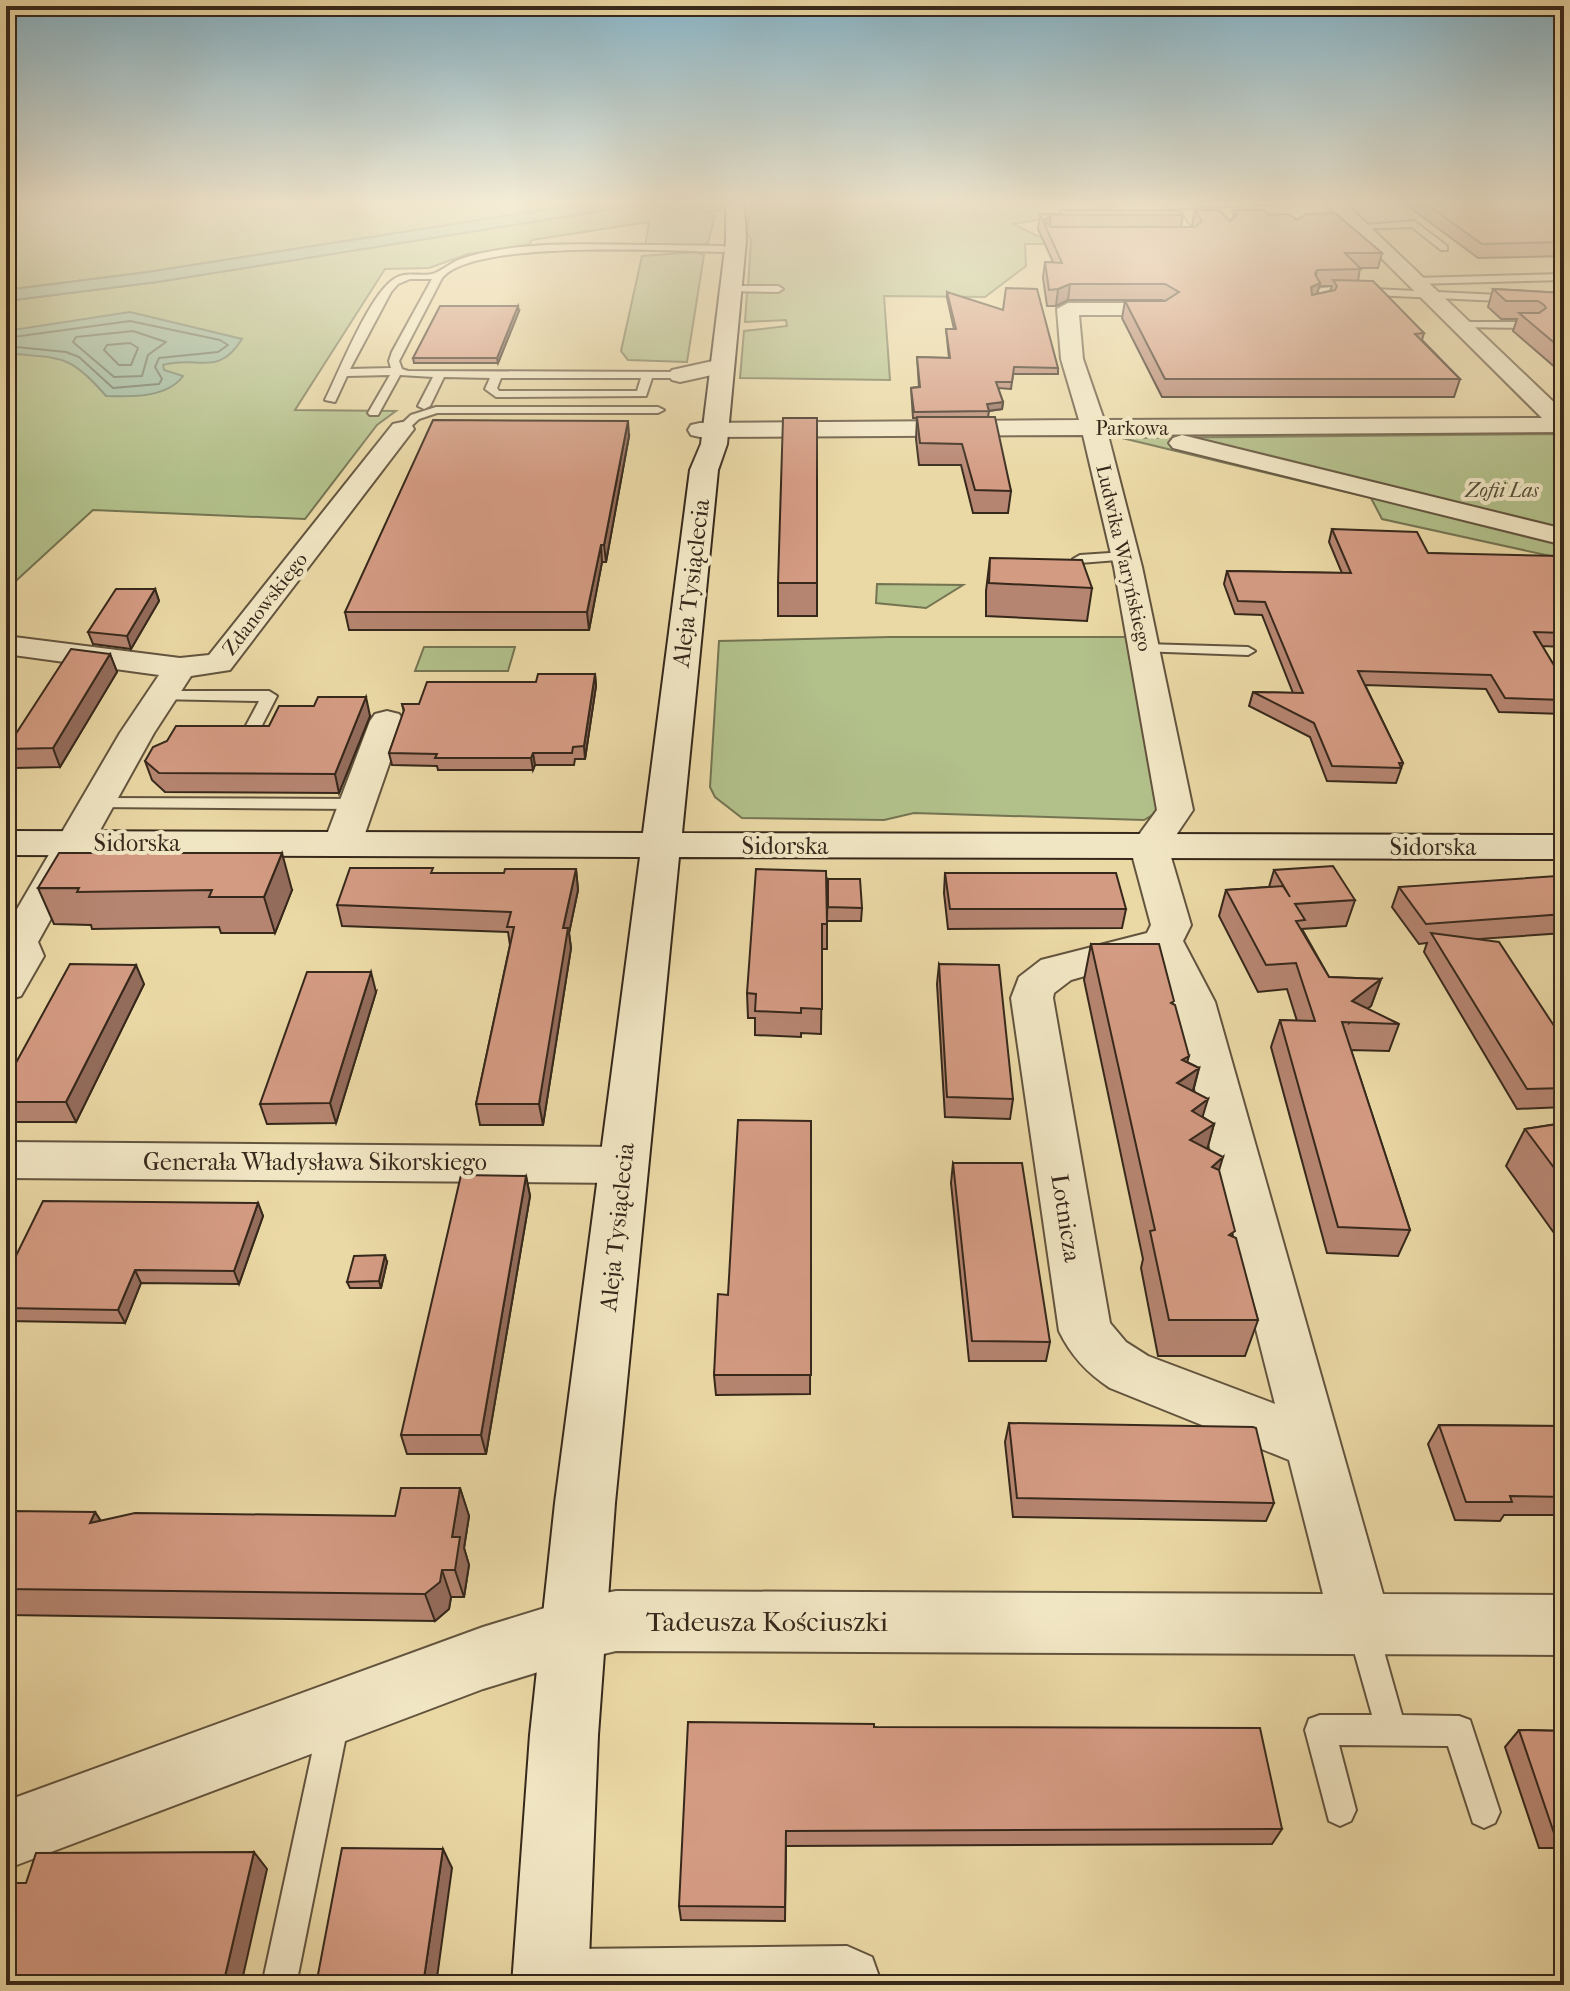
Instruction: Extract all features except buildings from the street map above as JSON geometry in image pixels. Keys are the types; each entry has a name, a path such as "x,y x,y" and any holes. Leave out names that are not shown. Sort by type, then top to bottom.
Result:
{"street":[{"name":"Aleja Tysiąclecia","path":"550,1985 564,1735 574,1630 704,470 714,444 708,430 719,296"},
{"name":"Aleja Tysiąclecia","path":"712,374 729,296"},
{"path":"1431,296 1564,425"},
{"name":"Ludwika Waryńskiego","path":"1149,847 1175,810 1170,772 1125,556 1094,428 1072,359 1068,309 1162,309"},
{"path":"680,375 712,374"},
{"name":"Parkowa","path":"708,430 1564,425"},
{"name":"Zdanowskiego","path":"6,645 180,668 219,663 402,429"},
{"path":"1154,436 1564,537"},
{"path":"6,986 24,956 18,942 180,668"},
{"path":"342,845 387,721"},
{"name":"Sidorska","path":"6,843 1564,847"},
{"path":"1149,847 1171,925 1163,941 1194,1002 1361,1623"},
{"name":"Lotnicza","path":"1163,941 1056,970 1034,987 1032,998 1085,1331 1107,1358 1129,1372 1313,1444"},
{"name":"Generała Władysława Sikorskiego","path":"6,1160 624,1165"},
{"name":"Tadeusza Kościuszki","path":"6,1835 483,1658 574,1630 616,1621 1564,1625"},
{"path":"573,1985 847,1982"}],"lane":[{"path":"331,400 387,296"},
{"path":"374,413 397,371 394,361 428,296"},
{"path":"1314,307 1326,302 1321,296"},
{"path":"1509,296 1564,301"},
{"path":"1461,325 1532,325"},
{"path":"343,373 680,375"},
{"path":"424,406 440,374"},
{"path":"497,375 491,389 496,394 642,394 647,375"},
{"path":"402,429 415,417 436,410 658,410"},
{"path":"1080,559 1125,556"},
{"path":"1144,648 1248,651"},
{"path":"161,696 269,696 250,733"},
{"path":"99,803 357,804"},
{"path":"1361,1623 1391,1730"},
{"path":"279,1985 336,1713"},
{"path":"1340,1810 1320,1730 1459,1731 1484,1812"}],"green space":[{"path":"46,296 368,296 295,410 396,411 377,425 305,519 93,510 6,590 6,301"},
{"path":"633,296 697,296 687,362 628,360 621,351"},
{"path":"747,296 986,296 884,296 890,380 740,378 744,331 787,326 786,320 745,322"},
{"name":"Zofii Las","path":"1564,434 1564,559 1382,519 1371,498 1122,438"},
{"path":"877,584 963,585 926,608 876,603"},
{"path":"1142,637 1170,772 1156,813 1144,820 914,813 884,820 742,818 715,797 710,787 719,641"},
{"path":"424,647 515,647 508,671 415,671"}],"water":[{"path":"6,296 46,296 6,301"},
{"path":"130,312 242,339 233,351 215,362 163,365 164,370 183,376 168,389 137,396 106,396 82,372 62,360 6,353 6,331"}]}
